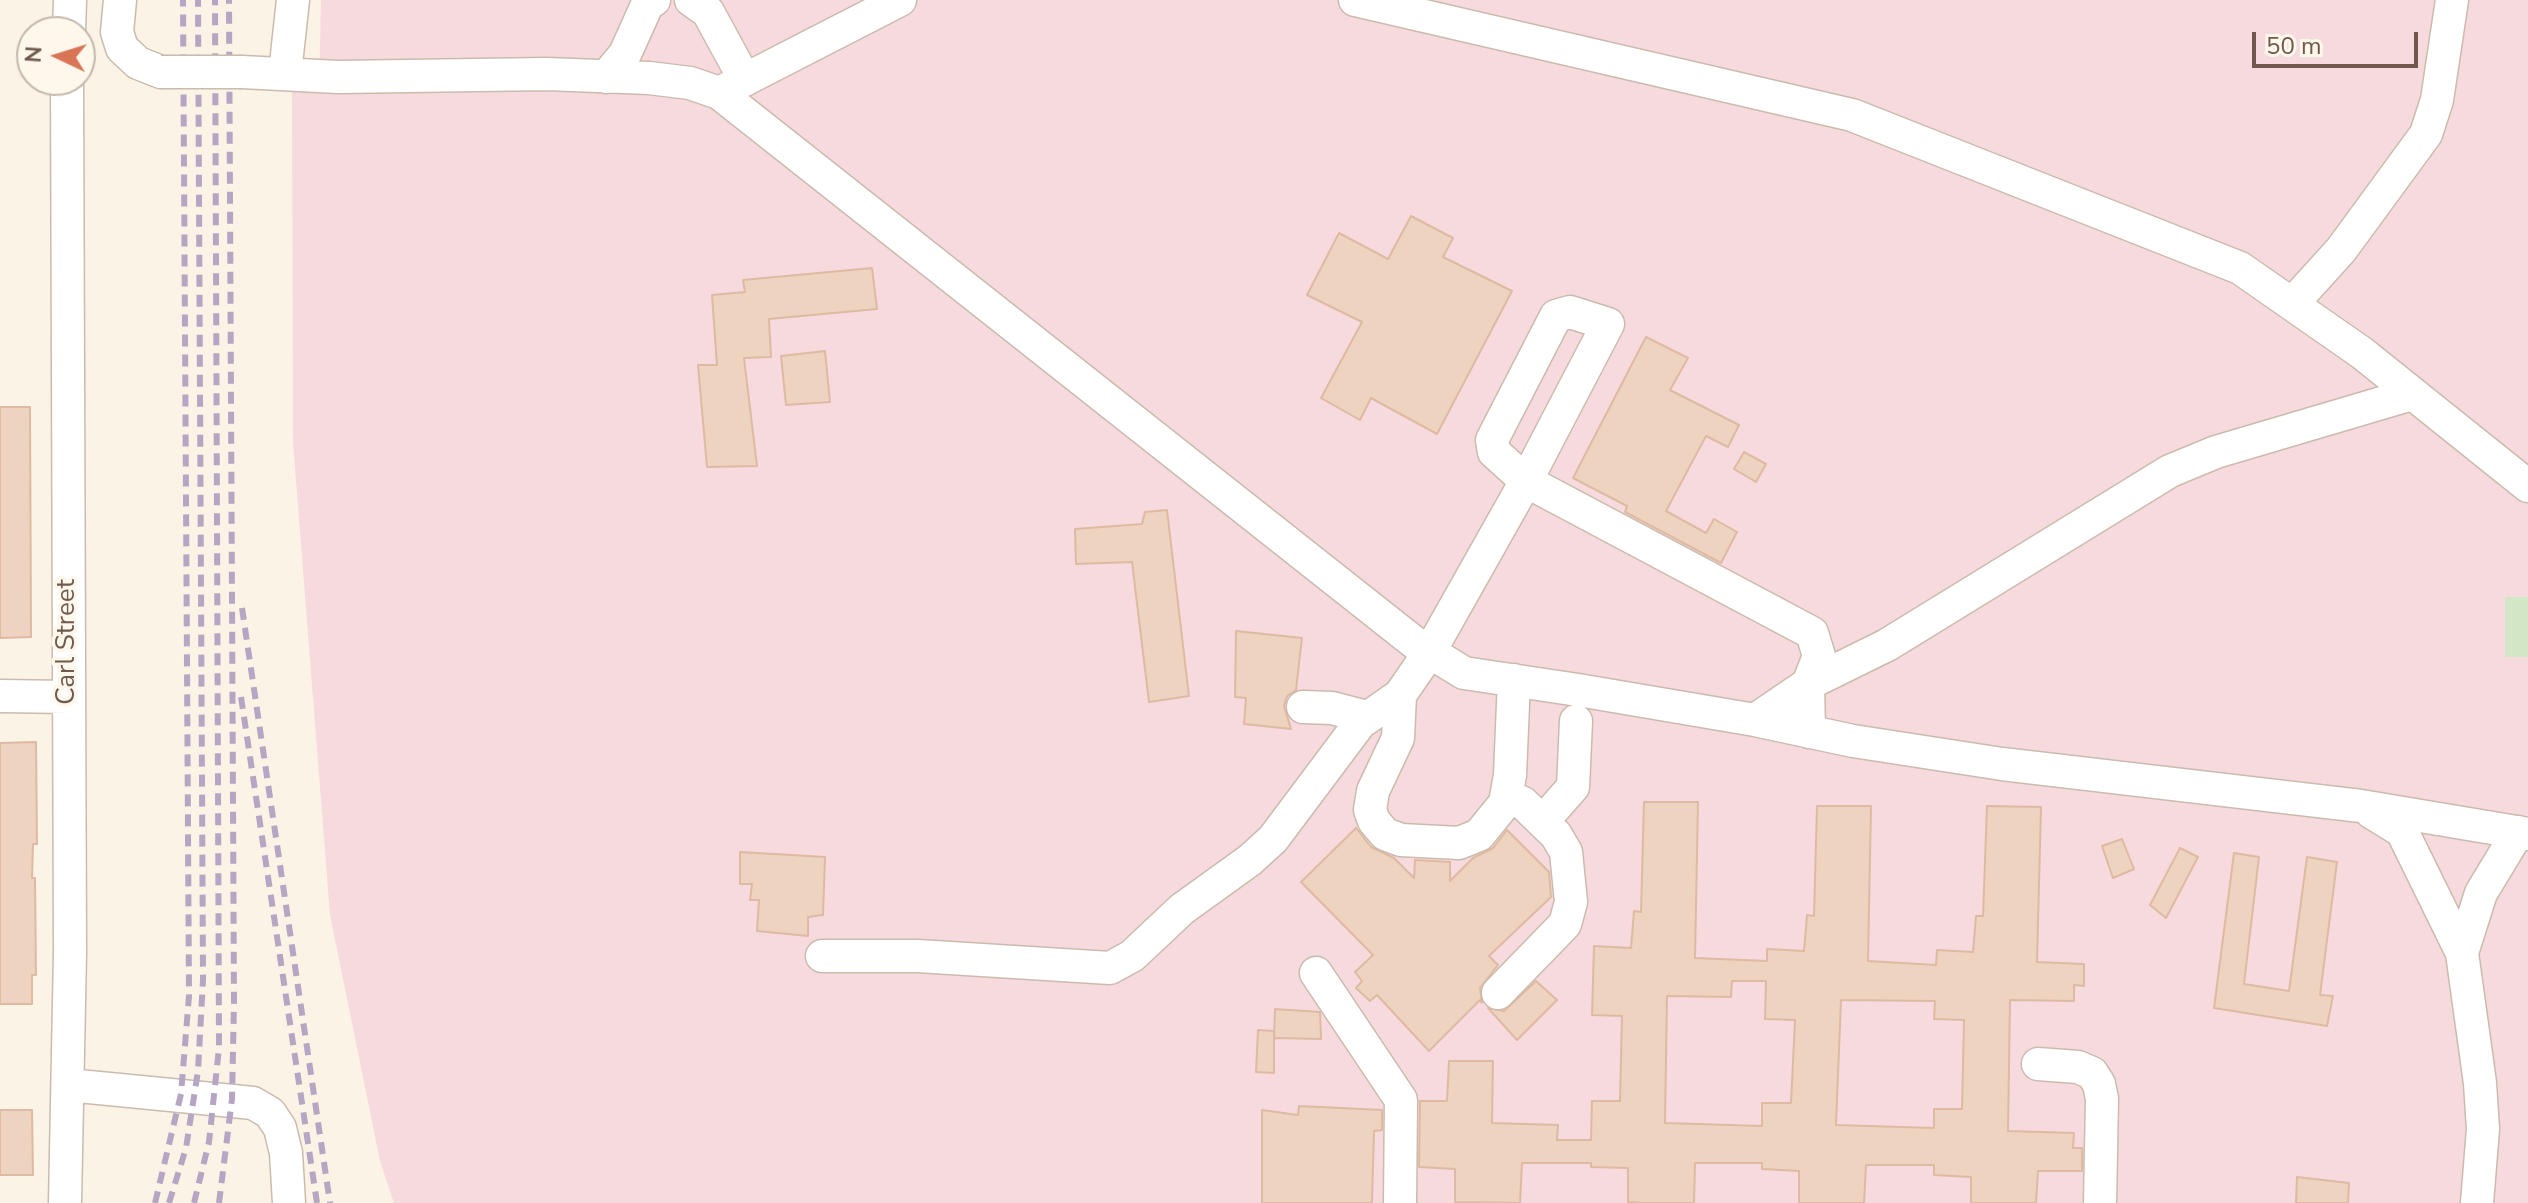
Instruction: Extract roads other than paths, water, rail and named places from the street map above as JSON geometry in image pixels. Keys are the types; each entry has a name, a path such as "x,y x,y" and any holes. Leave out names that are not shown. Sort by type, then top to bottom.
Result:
{"street":[{"path":"120,0 117,32 122,48 138,63 161,72 285,73 338,77 606,77 732,87 1429,653 1464,673 2002,764 2361,806 2523,833 2481,893 2462,953"},
{"path":"285,73 293,0"},
{"path":"606,77 625,54 647,5 654,0"},
{"path":"691,0 708,12 732,87"},
{"path":"732,87 900,0"},
{"path":"1355,0 1852,115 2240,268 2362,353 2523,477"},
{"path":"2292,304 2349,239 2426,134 2437,100 2452,0"},
{"name":"Carl Street","path":"65,1203 68,1085 67,96"},
{"path":"822,956 918,956 1099,968 1123,964 1182,909 1273,839 1366,717 1400,695 1429,653 1526,481 1608,324 1582,313 1570,312 1556,316 1492,440 1494,452 1526,481 1812,633 1819,656 1808,684 1809,732"},
{"path":"1755,720 1808,684 1887,645 2126,494 2170,471 2216,452 2412,394"},
{"path":"1400,695 1398,738 1377,778 1370,803 1374,821 1385,834 1417,844 1459,843 1488,827 1502,810 1507,796 1514,680"},
{"path":"0,696 68,697"},
{"path":"1303,707 1332,708 1366,717"},
{"path":"1543,821 1573,787 1576,721"},
{"path":"1498,993 1558,932 1568,915 1570,879 1566,852 1543,821 1507,796"},
{"path":"2361,806 2402,831 2462,953 2480,1083 2483,1129 2477,1203"},
{"path":"1316,973 1401,1100 1400,1203"},
{"path":"2038,1064 2078,1067 2092,1073 2099,1084 2102,1099 2100,1203"},
{"path":"68,1085 253,1103 270,1113 280,1128 286,1153 289,1203"}],"railway":[{"path":"155,1203 181,1094 189,996 183,0"},
{"path":"169,1203 186,1148 198,1071 203,980 198,0"},
{"path":"194,1203 209,1142 219,1048 215,0"},
{"path":"219,1203 232,1099 234,1002 229,0"},
{"path":"242,608 330,1203"},
{"path":"241,697 317,1203"}]}
